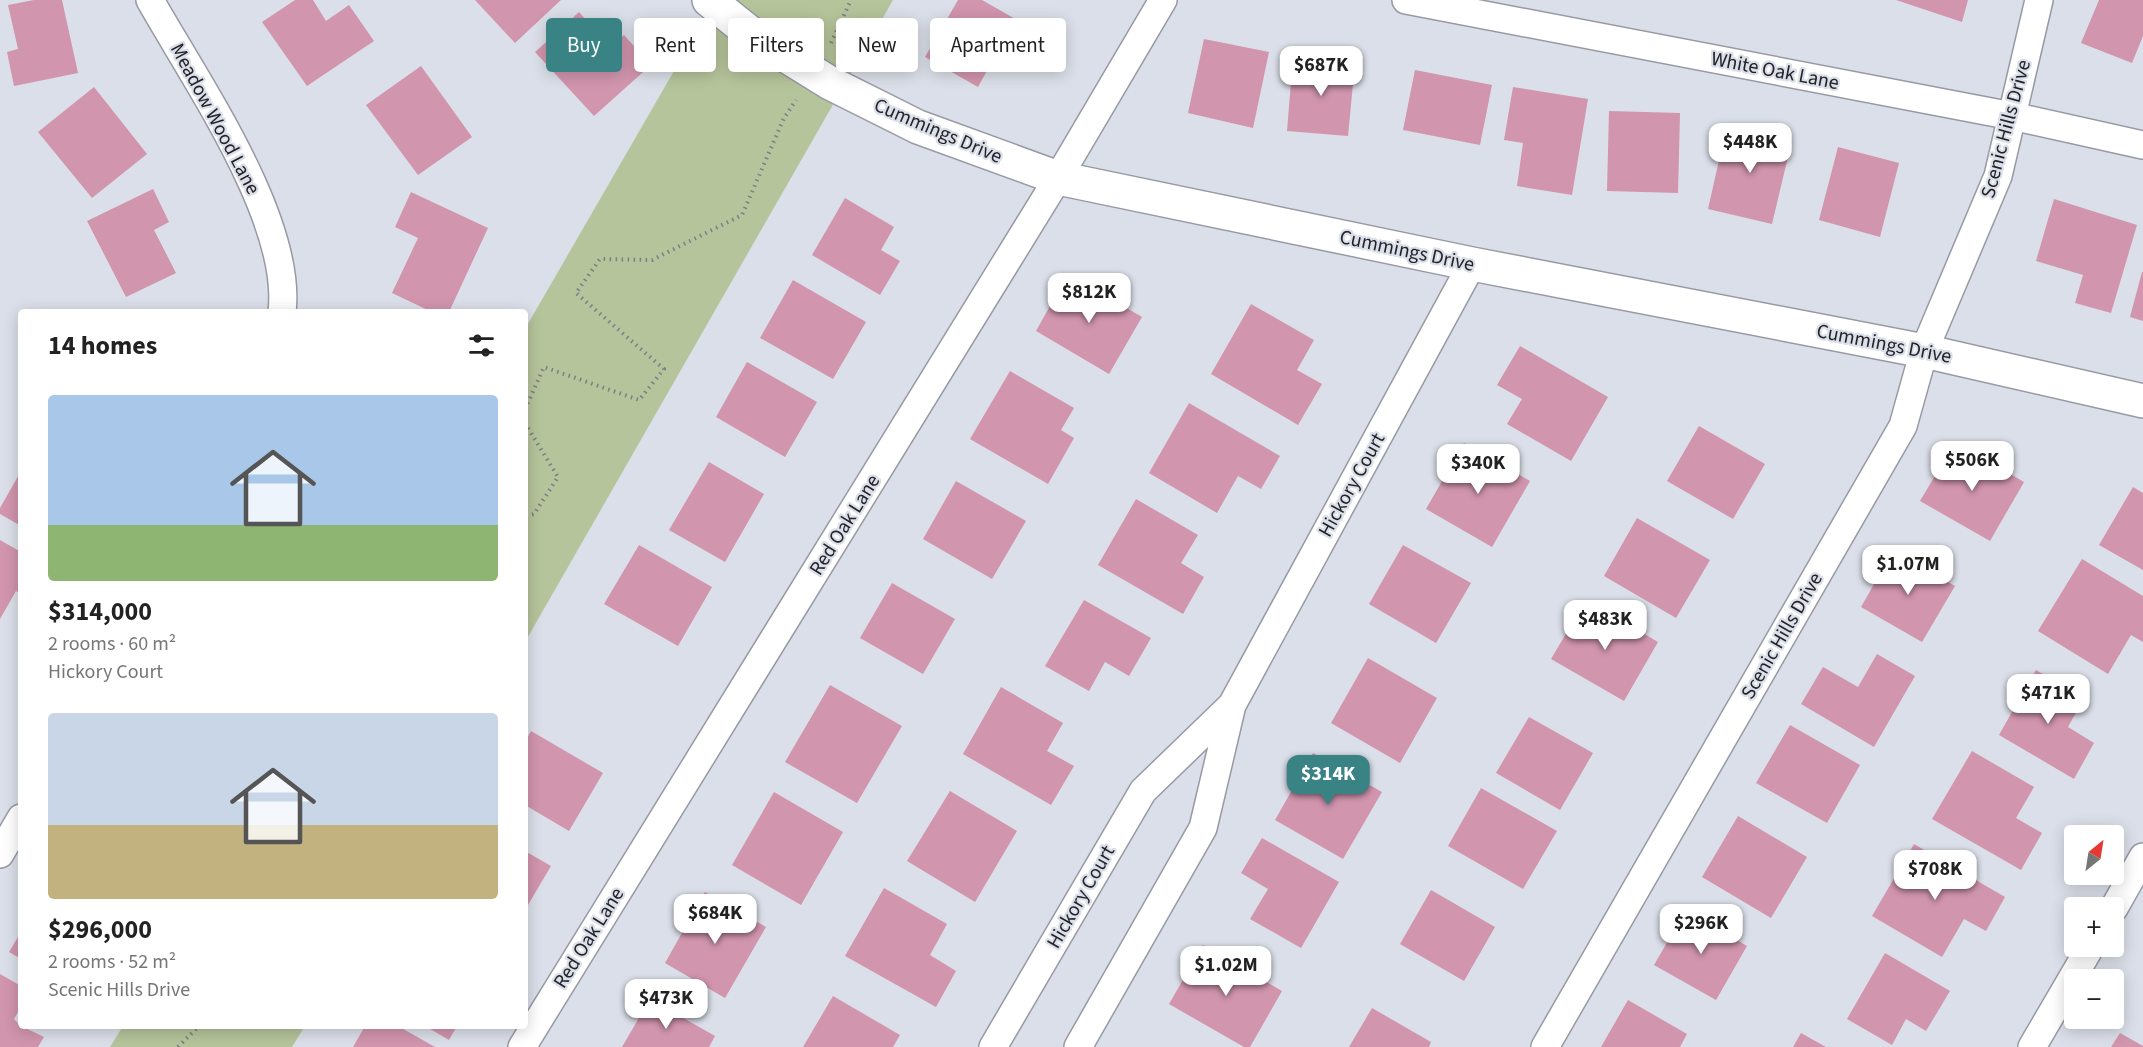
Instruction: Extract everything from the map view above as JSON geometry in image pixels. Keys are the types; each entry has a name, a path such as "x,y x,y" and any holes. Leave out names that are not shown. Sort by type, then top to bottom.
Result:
{"street":[{"name":"Meadow Wood Lane","path":"150,0 244,164 276,240 282,309"},
{"name":"Cummings Drive","path":"709,0 754,36 815,74 918,127 1058,178 1472,264 1924,351 2143,401"},
{"name":"Red Oak Lane","path":"522,1047 1058,178 1162,0"},
{"name":"White Oak Lane","path":"1406,0 2012,116 2143,146"},
{"name":"Scenic Hills Drive","path":"1545,1047 1903,426 1924,351 1998,176 2039,0"},
{"name":"Hickory Court","path":"1078,1047 1203,828 1232,705 1472,264"},
{"name":"Hickory Court","path":"993,1047 1143,791 1232,705"},
{"path":"0,854 18,823"},
{"path":"2120,897 2143,857"},
{"path":"2032,1047 2085,957"}],"path":[{"path":"528,402 544,367 639,400 664,369 576,293 600,259 652,261 742,215 784,118 815,74 851,0"},
{"path":"528,428 558,477 534,514 528,516"},
{"path":"178,1047 196,1029"}],"green space":[{"path":"715,0 893,0 883,18 836,18 836,72 852,72 528,637 528,324 673,72 716,72 716,18 705,18"},
{"path":"121,1029 303,1029 292,1047 110,1047"}],"building":[{"path":"34,0 62,0 78,73 14,86 7,52 18,49 8,5"},
{"path":"295,0 313,0 326,21 349,5 374,41 307,86 262,22"},
{"path":"475,0 561,0 515,43"},
{"path":"958,0 982,0 1014,18 948,18"},
{"path":"1896,0 1968,0 1962,22"},
{"path":"2099,0 2143,0 2143,36 2132,63 2081,43"},
{"path":"579,12 584,18 572,18"},
{"path":"624,35 634,46 634,72 643,72 594,116 553,72 622,72 622,37"},
{"path":"1204,39 1269,52 1253,128 1188,113"},
{"path":"546,42 546,64 535,52"},
{"path":"930,48 930,60 925,57"},
{"path":"1293,57 1355,63 1348,136 1287,131"},
{"path":"421,66 472,137 418,175 366,105"},
{"path":"1415,70 1492,85 1480,145 1403,130"},
{"path":"952,72 986,72 978,87"},
{"path":"94,87 147,154 92,198 38,132"},
{"path":"1513,87 1588,99 1572,195 1517,186 1523,143 1504,140"},
{"path":"1609,111 1680,113 1678,193 1607,191"},
{"path":"1727,125 1792,140 1772,224 1708,209"},
{"path":"1838,147 1899,163 1880,237 1819,220"},
{"path":"153,189 169,222 154,230 176,273 126,297 87,221"},
{"path":"411,192 488,228 450,309 426,309 392,293 418,238 395,227"},
{"path":"845,198 894,227 881,250 900,261 880,295 812,255"},
{"path":"2054,199 2137,225 2111,313 2075,303 2083,275 2036,261"},
{"path":"2143,272 2143,321 2130,317"},
{"path":"1068,274 1142,317 1109,374 1036,331"},
{"path":"793,280 866,322 833,379 760,338"},
{"path":"1251,304 1314,340 1297,370 1322,384 1298,425 1211,374"},
{"path":"1520,346 1608,397 1571,461 1507,424 1522,399 1497,385"},
{"path":"747,362 817,402 785,457 716,417"},
{"path":"1010,371 1074,408 1061,430 1074,438 1048,484 970,439"},
{"path":"1189,403 1280,456 1261,489 1238,476 1217,513 1149,473"},
{"path":"1699,426 1765,464 1733,519 1667,481"},
{"path":"1955,442 2024,482 1990,541 1920,501"},
{"path":"1464,443 1530,481 1492,547 1426,509"},
{"path":"709,462 764,494 725,562 669,530"},
{"path":"18,476 18,524 0,514 0,508"},
{"path":"956,481 1026,521 992,579 923,539"},
{"path":"2133,487 2143,493 2143,570 2099,545"},
{"path":"1136,499 1198,535 1181,563 1204,577 1183,614 1098,565"},
{"path":"1637,518 1710,560 1676,618 1604,576"},
{"path":"0,540 18,550 18,592 16,591 0,619"},
{"path":"639,545 712,587 678,646 604,604"},
{"path":"1403,545 1471,583 1436,643 1369,604"},
{"path":"1893,551 1955,586 1922,642 1861,607"},
{"path":"2082,559 2143,596 2143,642 2131,635 2108,674 2038,631"},
{"path":"892,583 955,619 923,674 860,638"},
{"path":"1084,600 1151,638 1129,676 1105,662 1089,691 1045,666"},
{"path":"1586,600 1658,642 1624,701 1551,659"},
{"path":"1877,654 1915,676 1874,747 1801,704 1823,667 1858,687"},
{"path":"1368,658 1437,698 1400,763 1331,723"},
{"path":"2036,670 2084,698 2068,727 2094,743 2074,779 1999,735"},
{"path":"830,685 902,726 857,803 785,762"},
{"path":"1001,687 1063,723 1047,751 1074,766 1051,805 963,754"},
{"path":"1529,717 1593,753 1560,810 1496,773"},
{"path":"1790,725 1860,765 1827,823 1756,783"},
{"path":"531,731 603,773 569,831 528,807 528,736"},
{"path":"1972,751 2034,787 2016,818 2042,833 2021,870 1932,819"},
{"path":"1313,753 1382,792 1343,859 1275,820"},
{"path":"1481,788 1557,831 1523,889 1448,846"},
{"path":"950,791 1017,831 975,902 907,861"},
{"path":"774,792 843,832 801,905 732,865"},
{"path":"1738,816 1807,857 1771,918 1702,877"},
{"path":"1262,838 1339,882 1301,948 1250,919 1268,889 1241,873"},
{"path":"1914,844 2005,897 1986,931 1964,919 1942,957 1872,916"},
{"path":"528,853 551,866 528,905"},
{"path":"884,888 947,924 930,955 956,971 936,1007 845,956"},
{"path":"1431,890 1495,927 1464,981 1400,944"},
{"path":"705,892 766,927 725,998 665,963"},
{"path":"1686,910 1747,946 1716,1000 1654,965"},
{"path":"18,937 18,957 9,952"},
{"path":"1203,945 1282,991 1250,1047 1244,1047 1169,1004"},
{"path":"1885,953 1950,991 1926,1031 1906,1019 1892,1045 1847,1019"},
{"path":"0,974 18,984 18,1012 14,1019 18,1023 18,1029 27,1029 44,1037 38,1047 0,1047"},
{"path":"833,996 900,1035 893,1047 803,1047"},
{"path":"650,999 715,1036 709,1047 622,1047"},
{"path":"1628,1000 1687,1034 1680,1047 1601,1047"},
{"path":"1372,1008 1431,1042 1429,1047 1349,1047"},
{"path":"363,1029 403,1029 435,1047 353,1047"},
{"path":"430,1029 455,1029 449,1040"},
{"path":"1801,1033 1826,1047 1793,1047"},
{"path":"2120,1033 2143,1046 2143,1047 2111,1047"}]}
